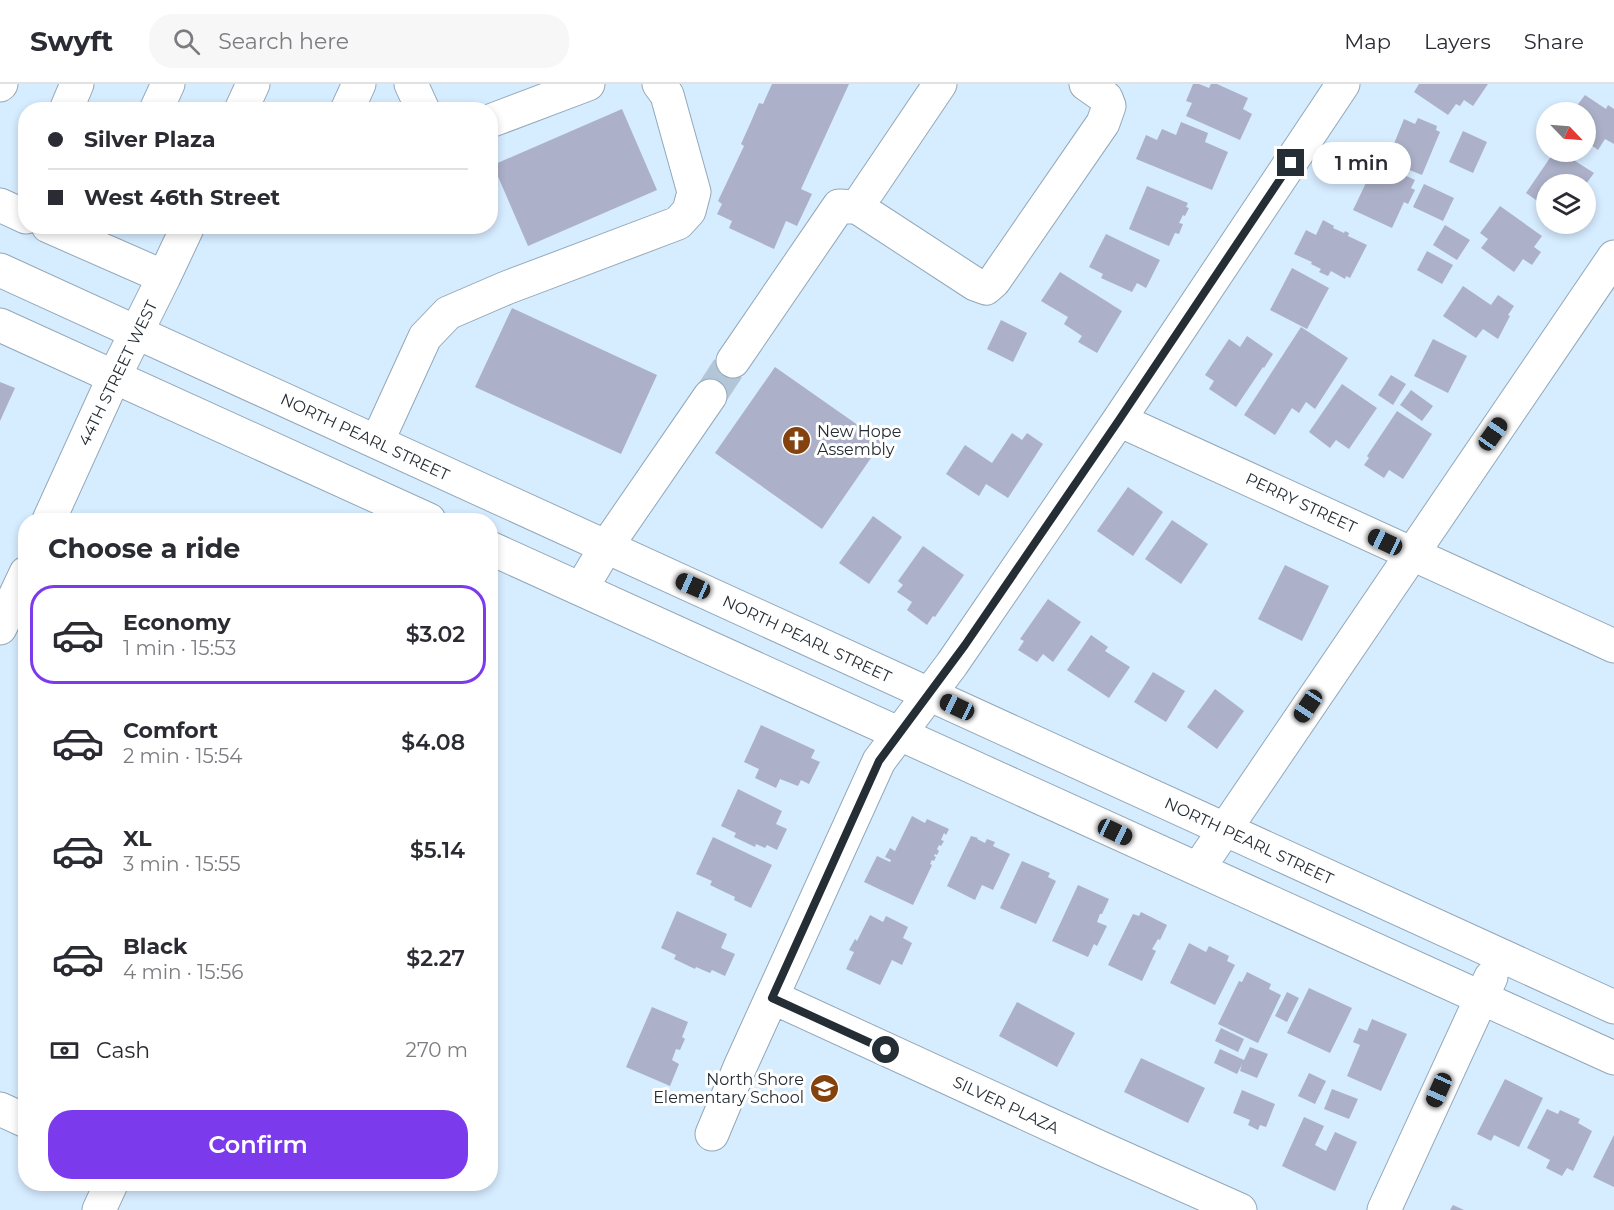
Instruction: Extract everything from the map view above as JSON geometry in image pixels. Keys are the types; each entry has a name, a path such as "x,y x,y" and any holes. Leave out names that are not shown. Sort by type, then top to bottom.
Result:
{"street":[{"path":"69,102 77,84"},
{"path":"160,102 168,84"},
{"path":"351,102 359,84"},
{"path":"411,84 419,102"},
{"path":"498,118 588,84"},
{"path":"377,442 425,337 448,314 506,288 678,223 689,211 694,192 667,95 658,84"},
{"path":"857,207 940,84"},
{"path":"733,361 839,206 857,207 975,284 986,288 994,280 1103,123 1109,106 1106,98 1086,84"},
{"path":"712,1134 879,761 930,695 1119,420 1343,84"},
{"name":"44TH STREET WEST","path":"52,513 114,377 184,234"},
{"path":"98,237 164,278"},
{"path":"1198,869 1614,257"},
{"name":"NORTH PEARL STREET","path":"0,270 1614,1007"},
{"path":"0,325 408,513"},
{"path":"581,589 606,547 710,396"},
{"name":"PERRY STREET","path":"1119,420 1614,646"},
{"path":"421,513 436,469"},
{"path":"498,552 1614,1058"},
{"path":"0,628 18,590"},
{"path":"1384,1210 1501,956"},
{"name":"SILVER PLAZA","path":"772,998 1240,1210"},
{"path":"0,1109 18,1117"},
{"path":"99,1210 108,1191"}],"building":[{"path":"772,84 849,84 801,189 812,194 797,226 786,221 774,249 729,228 732,221 717,214 722,204 718,201 744,146 741,144 759,103 763,104"},
{"path":"1193,84 1209,88 1211,84 1217,84 1248,98 1243,109 1252,114 1240,140 1186,116 1192,103 1186,101"},
{"path":"1419,84 1488,84 1473,106 1464,100 1460,106 1456,104 1448,115 1414,92"},
{"path":"1585,95 1596,102 1580,102"},
{"path":"1596,102 1606,109 1608,105 1614,109 1614,144 1605,139 1598,150 1596,148"},
{"path":"622,109 657,190 528,246 498,177 498,163"},
{"path":"1418,118 1437,126 1436,130 1440,132 1422,175 1387,161 1404,119 1415,124"},
{"path":"1181,122 1208,133 1205,142 1228,152 1212,190 1136,159 1146,135 1157,140 1162,129 1176,135"},
{"path":"1463,131 1487,142 1473,173 1449,162"},
{"path":"1376,162 1415,180 1411,188 1415,190 1408,204 1404,202 1392,228 1353,210"},
{"path":"1547,162 1577,162 1594,173 1593,174 1539,174"},
{"path":"1536,178 1536,200 1526,193"},
{"path":"1424,184 1454,198 1443,221 1413,207"},
{"path":"1147,186 1188,203 1186,207 1189,208 1179,223 1183,224 1179,234 1175,233 1169,246 1129,229"},
{"path":"1500,206 1536,232 1536,234 1542,236 1534,247 1541,252 1532,265 1523,259 1514,272 1481,248 1488,239 1480,233"},
{"path":"1323,220 1334,226 1333,228 1349,233 1348,236 1367,245 1350,278 1346,276 1345,279 1331,271 1328,276 1319,272 1321,269 1311,264 1312,262 1294,254 1306,230 1316,235"},
{"path":"1445,225 1470,240 1457,260 1433,245"},
{"path":"1106,234 1160,260 1146,288 1137,283 1132,292 1101,278 1103,274 1089,267"},
{"path":"1427,251 1453,265 1442,284 1417,270"},
{"path":"1292,268 1329,288 1307,329 1270,310"},
{"path":"1060,272 1122,311 1097,353 1078,342 1082,336 1064,324 1068,317 1041,301"},
{"path":"1463,286 1491,305 1498,295 1514,306 1498,339 1483,329 1476,338 1443,316"},
{"path":"512,308 657,375 621,454 475,387"},
{"path":"1001,320 1027,333 1013,362 987,349"},
{"path":"1301,327 1348,358 1315,409 1306,402 1299,413 1292,408 1275,435 1244,415"},
{"path":"1247,336 1273,354 1236,407 1209,389 1214,381 1205,375 1229,339 1240,347"},
{"path":"1433,339 1467,356 1448,393 1414,376"},
{"path":"775,367 882,442 822,529 715,453"},
{"path":"1391,375 1406,384 1393,405 1378,395"},
{"path":"0,382 15,388 0,421"},
{"path":"1342,384 1377,408 1349,449 1336,440 1330,448 1309,432"},
{"path":"1411,390 1433,406 1422,421 1400,405"},
{"path":"1397,411 1432,434 1403,479 1389,470 1384,478 1364,465 1369,458 1367,456"},
{"path":"1012,433 1022,440 1027,433 1043,444 1008,498 986,484 979,496 946,474 965,445 992,463"},
{"path":"1128,487 1163,512 1133,556 1097,531"},
{"path":"873,516 902,537 869,584 839,563"},
{"path":"1172,520 1208,544 1181,584 1145,559"},
{"path":"923,546 964,575 927,625 907,610 912,602 897,592 903,585 898,581"},
{"path":"1285,565 1329,586 1302,641 1258,619"},
{"path":"1048,599 1081,622 1053,662 1043,654 1037,662 1018,650 1024,641 1020,639"},
{"path":"1091,635 1108,647 1105,651 1130,667 1109,698 1067,670"},
{"path":"1153,672 1185,691 1166,722 1134,702"},
{"path":"1215,689 1244,711 1217,749 1187,727"},
{"path":"761,725 815,750 811,758 820,762 809,784 801,780 798,786 780,779 776,788 755,778 759,769 744,762"},
{"path":"738,789 782,811 776,824 787,829 777,850 767,845 765,848 756,844 755,847 734,837 736,833 721,826"},
{"path":"912,816 925,823 927,819 949,829 946,835 944,833 941,840 944,841 937,849 939,851 930,864 932,865 913,905 864,882 877,856 890,862 891,860 885,857 890,848 895,851"},
{"path":"971,836 985,843 987,839 995,842 993,846 1010,854 993,890 982,885 975,900 947,886"},
{"path":"713,837 772,865 751,908 710,885 712,881 696,874"},
{"path":"1022,861 1050,873 1048,877 1056,881 1036,924 1000,908"},
{"path":"1078,885 1109,899 1097,922 1107,926 1097,946 1094,944 1088,957 1052,941"},
{"path":"677,911 727,934 721,948 735,954 725,976 712,970 710,973 696,967 695,969 674,959 676,955 661,948"},
{"path":"1141,912 1167,925 1160,940 1158,939 1152,949 1156,951 1142,981 1108,965 1133,914 1139,916"},
{"path":"870,915 883,922 886,916 908,927 903,938 912,943 902,965 892,960 880,985 846,969 854,952 849,950 855,939 857,941"},
{"path":"1189,943 1206,952 1209,946 1229,956 1227,961 1235,965 1215,1005 1170,983"},
{"path":"1247,972 1271,984 1269,989 1281,995 1258,1043 1218,1024 1239,981 1242,982"},
{"path":"1309,988 1352,1008 1330,1053 1287,1033"},
{"path":"1287,992 1299,998 1287,1022 1275,1016"},
{"path":"1017,1002 1075,1033 1057,1067 999,1036"},
{"path":"652,1007 688,1022 682,1037 685,1039 680,1050 676,1049 672,1060 679,1064 670,1086 626,1067"},
{"path":"1372,1019 1407,1034 1381,1091 1347,1076 1360,1045 1353,1042 1359,1028 1367,1031"},
{"path":"1221,1028 1244,1039 1238,1052 1215,1041"},
{"path":"1250,1047 1268,1054 1257,1078 1240,1071 1242,1064 1237,1074 1214,1063 1220,1049 1244,1060"},
{"path":"1141,1058 1205,1088 1188,1123 1124,1092"},
{"path":"1309,1073 1326,1081 1315,1104 1298,1096"},
{"path":"1505,1079 1543,1098 1519,1147 1494,1135 1491,1141 1477,1134"},
{"path":"1332,1089 1358,1099 1349,1119 1324,1109"},
{"path":"1242,1090 1275,1104 1266,1127 1260,1125 1258,1130 1248,1125 1250,1120 1233,1113"},
{"path":"1547,1109 1558,1114 1560,1110 1580,1119 1578,1123 1592,1131 1573,1171 1567,1168 1562,1176 1546,1168 1550,1160 1527,1148"},
{"path":"1304,1117 1324,1126 1315,1145 1326,1151 1335,1132 1357,1142 1335,1191 1282,1166"},
{"path":"1614,1135 1614,1187 1593,1177"},
{"path":"1453,1205 1464,1210 1450,1210"}],"tunnel":[{"path":"710,396 733,361"}],"place":[{"name":"New Hope Assembly","path":"796,440"},
{"name":"North Shore Elementary School","path":"825,1088"}],"route":[{"path":"886,1050 772,998 879,761 965,645 1291,163"}]}
